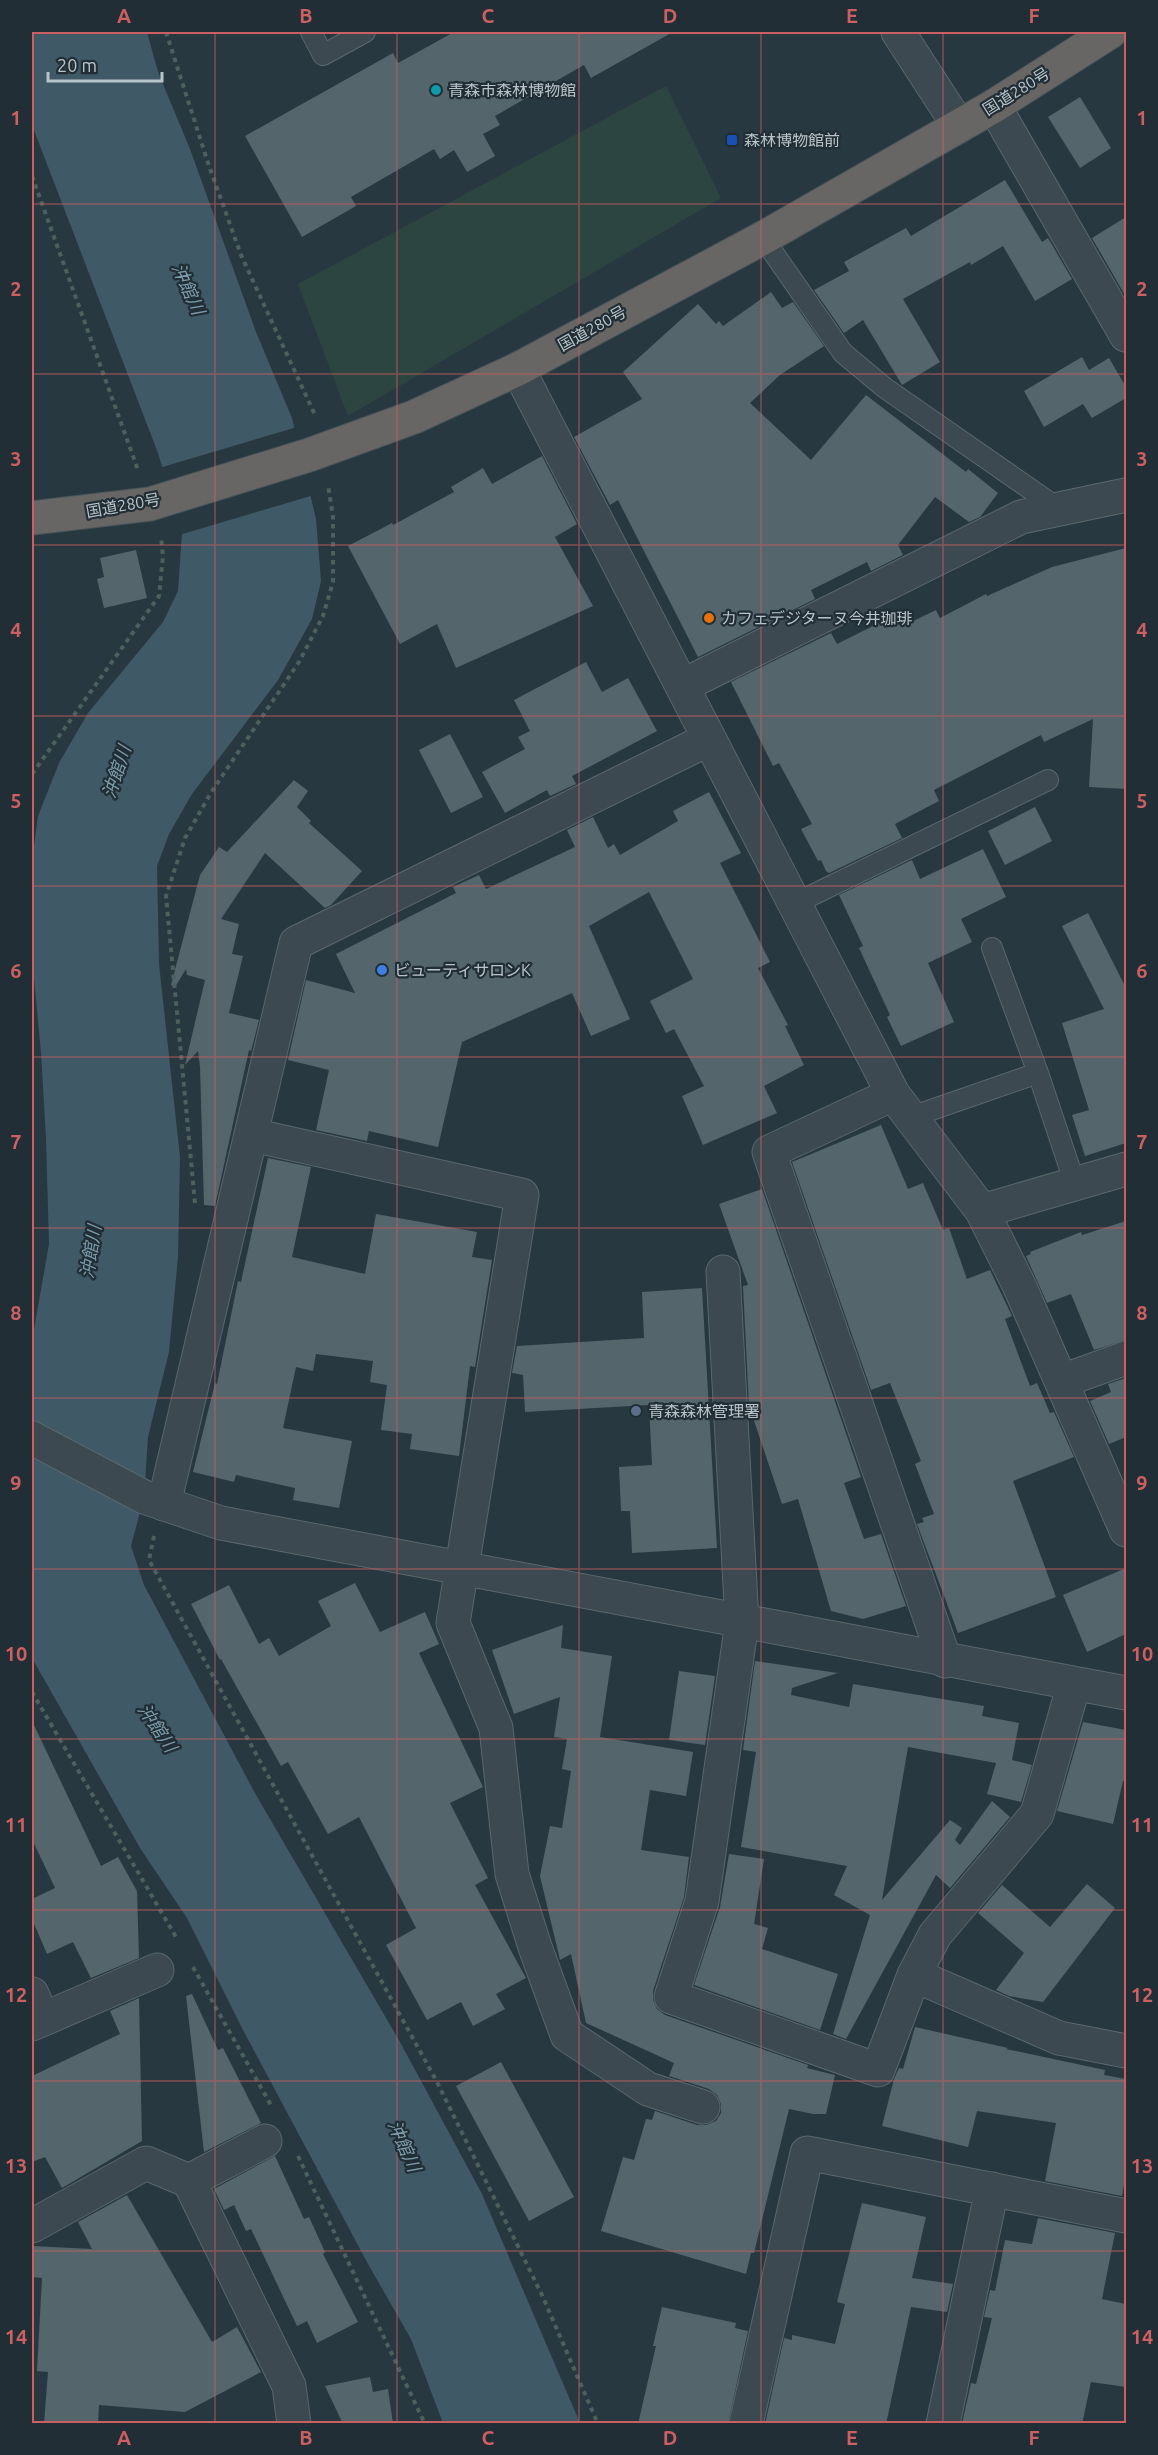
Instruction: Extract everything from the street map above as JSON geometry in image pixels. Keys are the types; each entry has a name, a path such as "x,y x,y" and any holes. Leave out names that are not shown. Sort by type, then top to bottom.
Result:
{"highway":[{"name":"国道280号","path":"32,518 157,501 309,455 414,417 518,369 763,238 994,106 1110,32"}],"street":[{"path":"898,32 959,126"},
{"path":"994,106 1126,335"},
{"path":"518,369 794,904 902,1106 982,1211 1019,1284 1126,1526"},
{"path":"682,686 1021,517 1126,495"},
{"path":"155,1510 252,1135 296,943 710,738"},
{"path":"902,1106 769,1152 945,1661"},
{"path":"252,1135 522,1195 453,1623 496,1728 512,1874 535,1947 567,2035 648,2089 703,2107"},
{"path":"982,1211 1126,1169"},
{"path":"723,1272 742,1622 702,1901 671,1997 878,2070 914,1975 934,1935 1038,1814 1074,1684"},
{"path":"1062,1381 1126,1358"},
{"path":"32,1438 155,1510 1126,1694"},
{"path":"35,2013 157,1970"},
{"path":"914,1975 1059,2038 1126,2050"},
{"path":"189,2181 270,2126"},
{"path":"746,2424 807,2153 1126,2216"},
{"path":"32,2226 146,2163 189,2181 289,2386 294,2424"},
{"path":"943,2424 992,2189"}],"lane":[{"path":"311,32 324,55 365,32"},
{"path":"763,238 843,353 885,388 1059,509"},
{"path":"794,904 1048,780"},
{"path":"992,948 1038,1073 1075,1184"},
{"path":"902,1106 1038,1073"}],"path":[{"path":"166,32 208,163 241,255 316,418"},
{"path":"32,176 157,501 163,556 159,596 32,774"},
{"path":"32,1098 32,1240"},
{"path":"155,1510 149,1560 437,2082 542,2295 598,2424"},
{"path":"32,1692 181,1946"},
{"path":"193,1967 270,2126"},
{"path":"296,2153 425,2424"}],"green space":[{"path":"666,86 721,198 348,416 298,284"}],"water":[{"name":"沖館川","path":"32,32 147,32 158,72 190,149 256,332 292,418 316,519 321,581 312,619 278,680 192,794 169,834 157,866 159,964 180,1157 178,1257 169,1352 148,1437 144,1497 131,1546 144,1585 256,1795 400,2042 482,2194 580,2423 443,2423 411,2339 368,2264 243,2030 187,1918 140,1848 32,1658 32,1341 49,1244 41,1053 32,956 32,862 38,816 59,763 88,713 163,622 178,591 182,533 158,453 32,125"}],"pier":[{"path":"297,427 314,495 179,535 159,468"}],"building":[{"path":"454,32 673,32 591,78 584,65 495,116 500,125 483,134 495,156 467,172 454,150 440,159 434,149 351,197 356,206 302,237 245,136 393,53 398,63"},
{"path":"1080,97 1111,148 1080,168 1048,117"},
{"path":"1005,180 1042,242 1048,238 1072,279 1035,301 1003,246 971,265 970,262 903,299 940,362 902,385 863,320 844,333 814,290 849,271 844,262 906,228 911,236"},
{"path":"1126,217 1126,297 1092,238"},
{"path":"771,292 782,308 793,302 824,346 780,375 750,403 811,460 866,395 966,472 968,469 998,493 980,517 969,522 935,497 898,545 903,555 871,571 867,562 811,590 815,599 698,657 618,500 610,505 574,437 642,399 623,372 698,304 716,324 719,321 723,326"},
{"path":"1082,357 1089,370 1109,358 1126,387 1126,398 1092,418 1083,404 1044,427 1024,391"},
{"path":"542,456 577,524 555,537 593,606 456,668 437,624 400,644 348,546 454,492 451,487 483,468 492,484"},
{"path":"1126,548 1126,789 1089,787 1093,719 1044,742 1041,735 934,790 939,801 895,824 902,838 829,873 826,871 801,829 812,824 779,763 773,766 731,682 831,633 837,644 897,614 903,626 936,610 940,618 986,594 987,596 1052,567"},
{"path":"136,550 147,598 104,608 97,579 104,577 100,558"},
{"path":"586,662 602,692 628,678 657,731 572,776 576,784 550,796 547,790 505,813 482,772 525,749 518,737 530,731 514,700"},
{"path":"450,734 483,797 451,813 419,750"},
{"path":"294,780 308,791 297,807 311,821 309,823 362,871 331,905 325,908 265,853 221,919 239,924 232,954 243,956 229,1013 259,1020 251,1051 249,1050 215,1206 204,1205 198,1051 185,1065 205,980 187,975 186,969 175,987 171,985 200,875 219,847 227,852"},
{"path":"709,792 741,853 720,863 770,962 758,968 788,1025 785,1026 804,1065 764,1086 777,1113 703,1145 682,1096 704,1086 674,1029 666,1033 650,1001 693,979 649,892 589,926 630,1019 591,1036 572,993 462,1042 438,1147 369,1131 367,1141 316,1130 329,1070 288,1060 306,980 355,993 336,954 456,893 453,887 479,875 486,889 575,847 567,830 593,817 608,848 614,844 620,855 678,821 673,811"},
{"path":"1035,807 1052,841 1005,865 988,831"},
{"path":"983,849 1006,897 961,919 972,942 928,963 954,1022 901,1046 887,1017 890,1015 859,948 863,946 839,895 912,860 920,879"},
{"path":"1088,913 1126,988 1126,1143 1085,1156 1072,1115 1089,1110 1062,1023 1104,1009 1062,926"},
{"path":"881,1125 908,1189 923,1183 943,1230 949,1228 967,1279 990,1270 1012,1316 1005,1319 1030,1386 1037,1383 1050,1413 1054,1412 1074,1457 1013,1481 1056,1597 958,1633 917,1524 924,1522 922,1518 934,1514 915,1464 921,1461 890,1383 871,1390 792,1162"},
{"path":"268,1158 311,1167 292,1257 365,1274 376,1214 477,1232 472,1257 492,1260 475,1367 470,1366 459,1456 410,1449 412,1434 381,1430 387,1385 370,1382 373,1361 316,1354 313,1371 296,1367 283,1428 352,1441 339,1508 293,1500 295,1488 236,1475 234,1482 193,1472 215,1383 217,1384 238,1281 241,1282"},
{"path":"762,1189 861,1477 844,1483 864,1539 881,1534 906,1606 863,1619 831,1611 798,1499 782,1504 749,1406 743,1286 748,1285 719,1204"},
{"path":"1126,1221 1126,1340 1094,1350 1071,1294 1047,1303 1026,1256 1031,1254 1030,1252 1081,1232 1082,1235"},
{"path":"702,1288 717,1548 632,1553 630,1511 621,1511 619,1467 652,1465 649,1405 525,1412 523,1375 512,1373 517,1346 644,1338 642,1292"},
{"path":"1126,1378 1126,1437 1109,1444 1090,1401 1111,1392 1108,1384"},
{"path":"1126,1568 1126,1634 1087,1652 1063,1595"},
{"path":"355,1583 380,1632 425,1612 439,1644 419,1653 483,1787 450,1803 488,1878 475,1885 526,1978 496,1994 505,2009 473,2026 461,2002 427,2020 386,1945 416,1928 359,1817 328,1834 288,1762 281,1766 220,1660 191,1604 229,1585 259,1644 269,1638 279,1656 331,1626 318,1601"},
{"path":"563,1625 561,1648 612,1656 600,1737 693,1752 686,1796 650,1790 641,1850 689,1857 684,1897 653,1991 653,2000 657,2009 665,2015 808,2065 807,2068 835,2075 826,2114 789,2109 754,2253 751,2253 746,2274 601,2231 623,2157 634,2160 646,2119 652,2120 655,2111 697,2125 706,2125 716,2121 721,2113 721,2104 717,2095 709,2089 669,2076 674,2063 586,2023 571,1954 560,1960 540,1876 550,1826 562,1828 571,1771 562,1769 567,1739 554,1737 560,1697 514,1714 492,1650"},
{"path":"755,1661 838,1673 792,1688 791,1695 849,1707 853,1684 984,1706 982,1716 1019,1723 1012,1760 1032,1765 1021,1802 987,1794 996,1763 908,1747 882,1900 950,1820 962,1828 955,1840 960,1845 992,1801 1010,1817 950,1888 936,1875 846,2039 833,2034 870,1915 834,1895 847,1866 741,1847 756,1752 743,1750"},
{"path":"679,1671 715,1676 705,1745 669,1740"},
{"path":"32,1721 101,1866 118,1857 137,1891 139,1958 91,1978 73,1942 47,1954 32,1919 32,1899 55,1888 32,1839"},
{"path":"1083,1722 1126,1730 1126,1782 1123,1781 1113,1824 1057,1811"},
{"path":"729,1854 764,1859 754,1924 768,1928 762,1949 838,1974 820,2030 694,1985 720,1907"},
{"path":"1087,1884 1115,1908 1043,2002 1009,1996 996,1990 1024,1953 978,1913 1002,1885 1050,1927"},
{"path":"192,1994 218,2050 223,2048 261,2123 204,2152 186,1996"},
{"path":"139,1998 142,2141 62,2188 45,2157 32,2162 32,2076 120,2034 110,2011"},
{"path":"915,2027 1105,2070 1104,2075 1126,2079 1126,2174 1122,2196 1045,2181 1056,2123 977,2111 968,2147 882,2126 894,2079 899,2068 903,2069"},
{"path":"501,2062 574,2197 529,2221 456,2086"},
{"path":"275,2156 304,2219 309,2217 325,2252 323,2254 358,2322 317,2343 307,2321 297,2326 251,2229 246,2231 234,2205 224,2210 214,2189"},
{"path":"127,2195 212,2342 237,2327 261,2372 185,2412 99,2405 98,2424 44,2424 48,2372 37,2371 42,2278 32,2277 32,2246 92,2249 78,2222"},
{"path":"862,2203 926,2217 912,2278 953,2284 947,2312 911,2307 886,2424 765,2424 784,2338 792,2340 792,2335 835,2344 845,2304 837,2302"},
{"path":"1038,2218 1115,2233 1102,2299 1126,2304 1126,2387 1091,2382 1082,2424 962,2424 971,2383 976,2384 992,2318 984,2317 990,2290 995,2291 1005,2240 1032,2244"},
{"path":"662,2307 736,2323 735,2328 748,2331 728,2424 638,2424 656,2346 653,2346"},
{"path":"370,2377 373,2392 388,2389 393,2424 343,2424 325,2386"}],"place":[{"name":"青森市森林博物館","path":"436,90"},
{"name":"森林博物館前","path":"732,140"},
{"name":"カフェデジターヌ今井珈琲","path":"709,618"},
{"name":"ビューティサロンK","path":"382,970"},
{"name":"青森森林管理署","path":"636,1411"}]}
